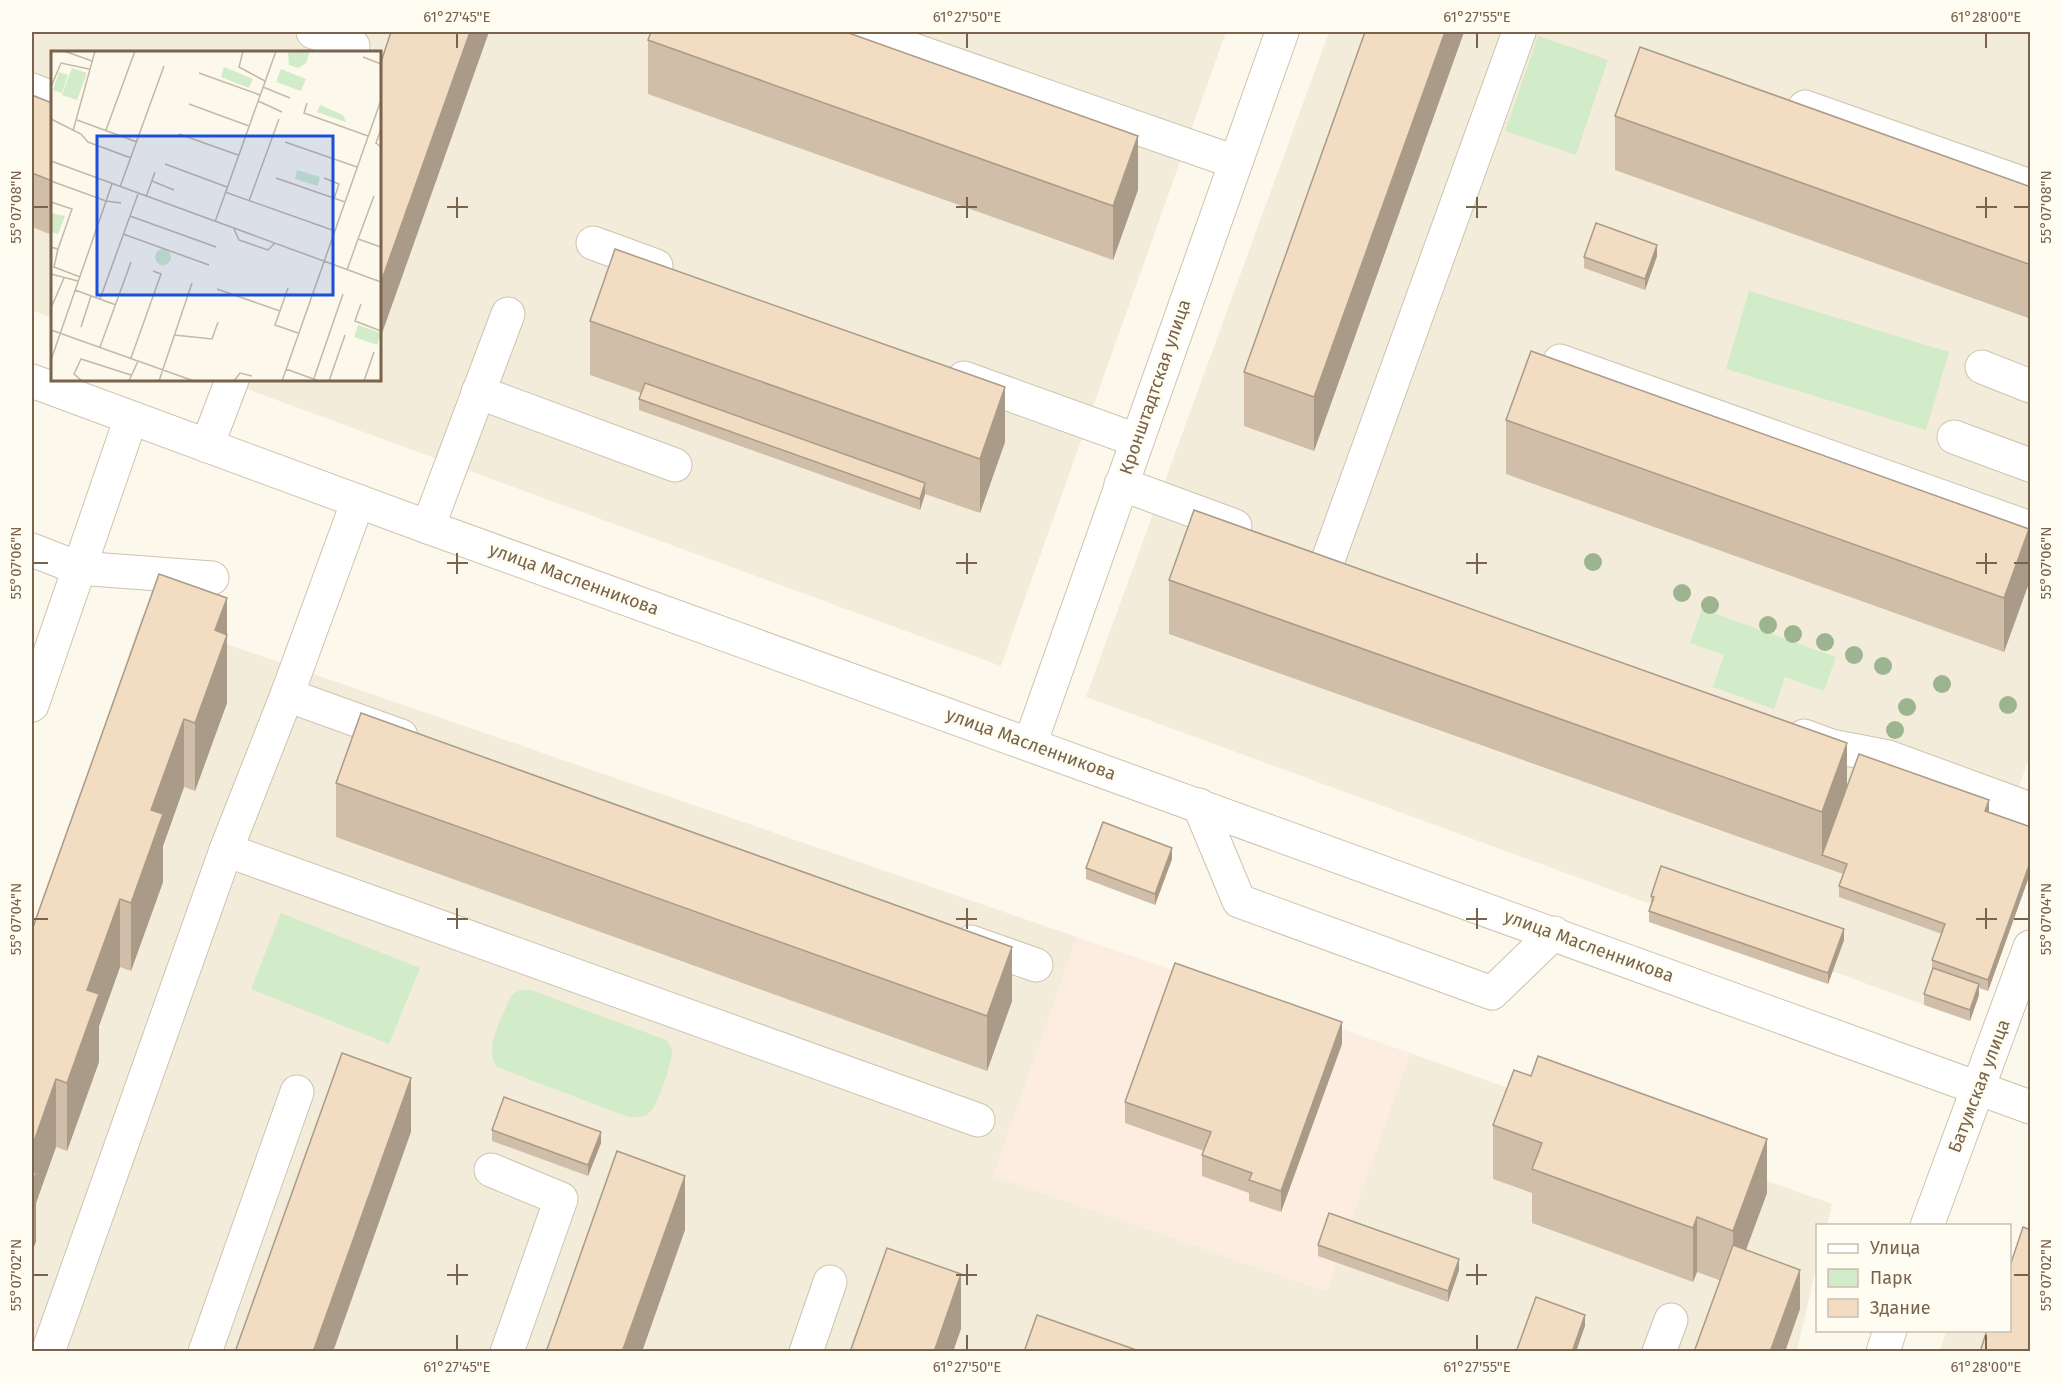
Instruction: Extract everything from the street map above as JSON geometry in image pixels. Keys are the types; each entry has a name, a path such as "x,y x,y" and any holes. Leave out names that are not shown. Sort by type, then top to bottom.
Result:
{"street":[{"path":"313,32 354,43"},
{"path":"862,32 1235,162"},
{"name":"Кронштадтская улица","path":"1030,744 1282,32"},
{"path":"1295,548 1339,564 1519,32"},
{"path":"32,90 51,98"},
{"path":"1775,96 2031,186"},
{"path":"593,243 682,275"},
{"path":"428,527 508,314"},
{"path":"1560,361 2031,528"},
{"path":"1982,367 2031,386"},
{"path":"937,368 1136,440"},
{"name":"улица Масленникова","path":"32,381 428,527 2031,1107"},
{"path":"207,446 232,381"},
{"path":"478,392 675,465"},
{"path":"32,705 131,418"},
{"path":"1954,436 2031,465"},
{"path":"1121,484 1263,536"},
{"path":"48,1352 226,850 287,695 358,501"},
{"path":"32,550 78,568 212,578"},
{"path":"287,695 433,748"},
{"path":"1775,725 1831,746 1888,757 2031,809"},
{"path":"1199,805 1239,901 1492,993 1554,933"},
{"path":"226,850 978,1120"},
{"path":"947,933 1036,965"},
{"name":"Батумская улица","path":"1928,1224 2031,947"},
{"path":"205,1352 297,1092"},
{"path":"491,1170 561,1199 507,1352"},
{"path":"806,1352 830,1282"},
{"path":"1659,1352 1671,1320"},
{"path":"1883,1352 1889,1332"}],"shaded area":[{"path":"32,32 1226,32 1001,666 225,381 381,381 381,51 51,51 51,318 32,310"},
{"path":"1329,32 2030,32 2030,755 1941,1011 1086,697"},
{"path":"142,615 1077,937 994,1176 1326,1291 1410,1053 1832,1204 1827,1224 1816,1224 1816,1268 1797,1351 32,1352 32,942"},
{"path":"1077,937 1410,1053 1327,1291 993,1176"},
{"path":"2011,1331 2030,1351 1939,1352 1947,1332"}],"green space":[{"path":"1538,36 1608,60 1576,155 1505,131"},
{"path":"1749,291 1949,352 1926,430 1726,369"},
{"path":"1702,609 1836,657 1824,691 1785,677 1774,709 1713,687 1724,655 1690,643"},
{"path":"281,913 420,968 389,1044 251,989"},
{"path":"521,990 531,990 666,1040 672,1050 671,1058 660,1093 650,1112 640,1117 628,1117 497,1067 492,1051 495,1033 510,998"}],"building":[{"path":"391,32 470,32 381,282 381,62"},
{"path":"651,32 846,32 1138,136 1113,206 648,40"},
{"path":"1365,32 1445,32 1314,397 1244,372"},
{"path":"1640,47 2031,187 2031,265 1615,116"},
{"path":"32,95 51,103 51,181 32,173"},
{"path":"1596,223 1657,245 1645,279 1584,257"},
{"path":"615,249 1005,387 980,459 590,321"},
{"path":"1531,351 2029,529 2004,598 1506,420"},
{"path":"645,383 925,483 920,499 639,399"},
{"path":"1194,510 1847,743 1822,812 1169,580"},
{"path":"159,574 227,598 215,630 227,635 195,723 184,719 151,810 163,814 131,903 120,899 87,990 99,994 67,1083 56,1079 32,1147 32,930"},
{"path":"361,713 1012,947 987,1016 336,783"},
{"path":"1859,754 1989,800 1985,811 2031,827 2031,860 1988,980 1932,960 1945,924 1839,886 1847,864 1822,855"},
{"path":"1103,822 1172,848 1155,894 1086,868"},
{"path":"1661,866 1844,929 1828,973 1649,911 1654,897 1651,896"},
{"path":"1175,963 1342,1022 1281,1191 1249,1180 1252,1173 1202,1155 1211,1132 1125,1102"},
{"path":"1933,968 1979,984 1970,1010 1924,994"},
{"path":"342,1053 411,1078 313,1352 235,1352"},
{"path":"1538,1056 1767,1139 1733,1231 1697,1217 1693,1228 1532,1169 1542,1143 1493,1125 1514,1070 1531,1076"},
{"path":"504,1097 601,1132 588,1165 492,1130"},
{"path":"617,1151 685,1176 622,1352 546,1352"},
{"path":"32,1171 36,1173 32,1185"},
{"path":"1329,1213 1459,1259 1448,1291 1318,1245"},
{"path":"2023,1227 2031,1230 2031,1352 1980,1352 1986,1332 2011,1332 2011,1263"},
{"path":"1733,1245 1800,1270 1770,1352 1694,1352"},
{"path":"887,1248 961,1274 934,1352 850,1352"},
{"path":"1536,1297 1585,1315 1572,1352 1516,1352"},
{"path":"1037,1315 1142,1352 1024,1352"}]}
